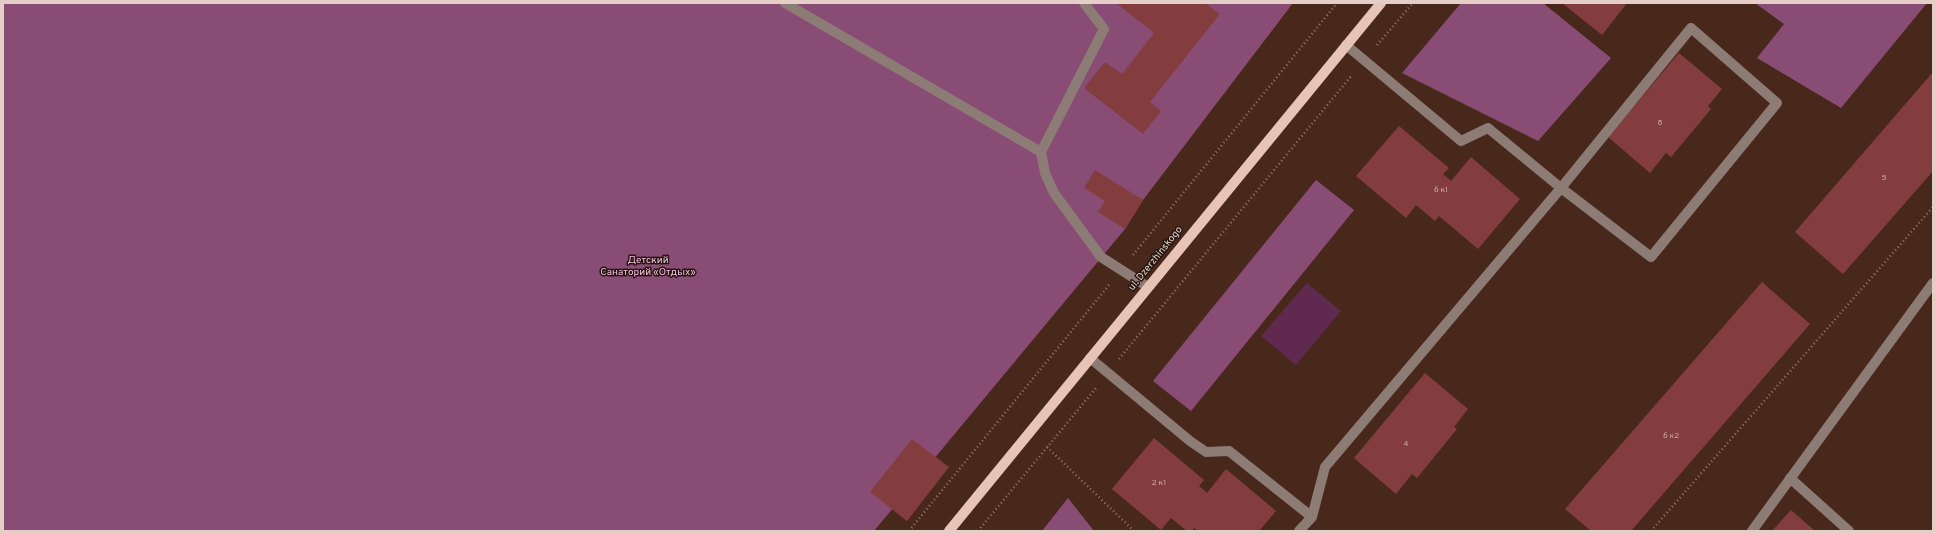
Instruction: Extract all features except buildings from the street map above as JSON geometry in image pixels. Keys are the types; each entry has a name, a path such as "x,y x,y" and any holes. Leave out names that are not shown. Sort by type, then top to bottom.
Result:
{"main road":[{"name":"ul. Dzerzhinskogo","path":"950,531 1381,3"}],"lane":[{"path":"785,3 1041,152"},
{"path":"1084,3 1104,29 1041,152 1045,173 1054,193 1101,257 1148,287"},
{"path":"1299,531 1312,517 1325,467 1561,188 1691,28 1777,103 1651,257 1561,188 1488,128 1461,141 1346,45"},
{"path":"1752,531 1933,284"},
{"path":"1090,358 1190,441 1206,452 1229,451 1312,517"},
{"path":"1790,478 1849,531"}],"path":[{"path":"978,531 1413,3"},
{"path":"1651,531 1933,207"},
{"path":"1047,447 1134,531"}],"shaded area":[{"path":"1307,283 1341,311 1296,365 1261,336"}],"green space":[{"name":"Детский Санаторий «Отдых»","path":"3,3 1293,3 1143,200 1125,229 874,531 3,531"},
{"path":"1461,3 1543,3 1611,58 1538,141 1402,73"},
{"path":"1755,3 1927,3 1841,108 1757,58 1784,24"},
{"path":"1316,180 1354,210 1191,411 1153,381"},
{"path":"1068,498 1094,531 1042,531"}]}
